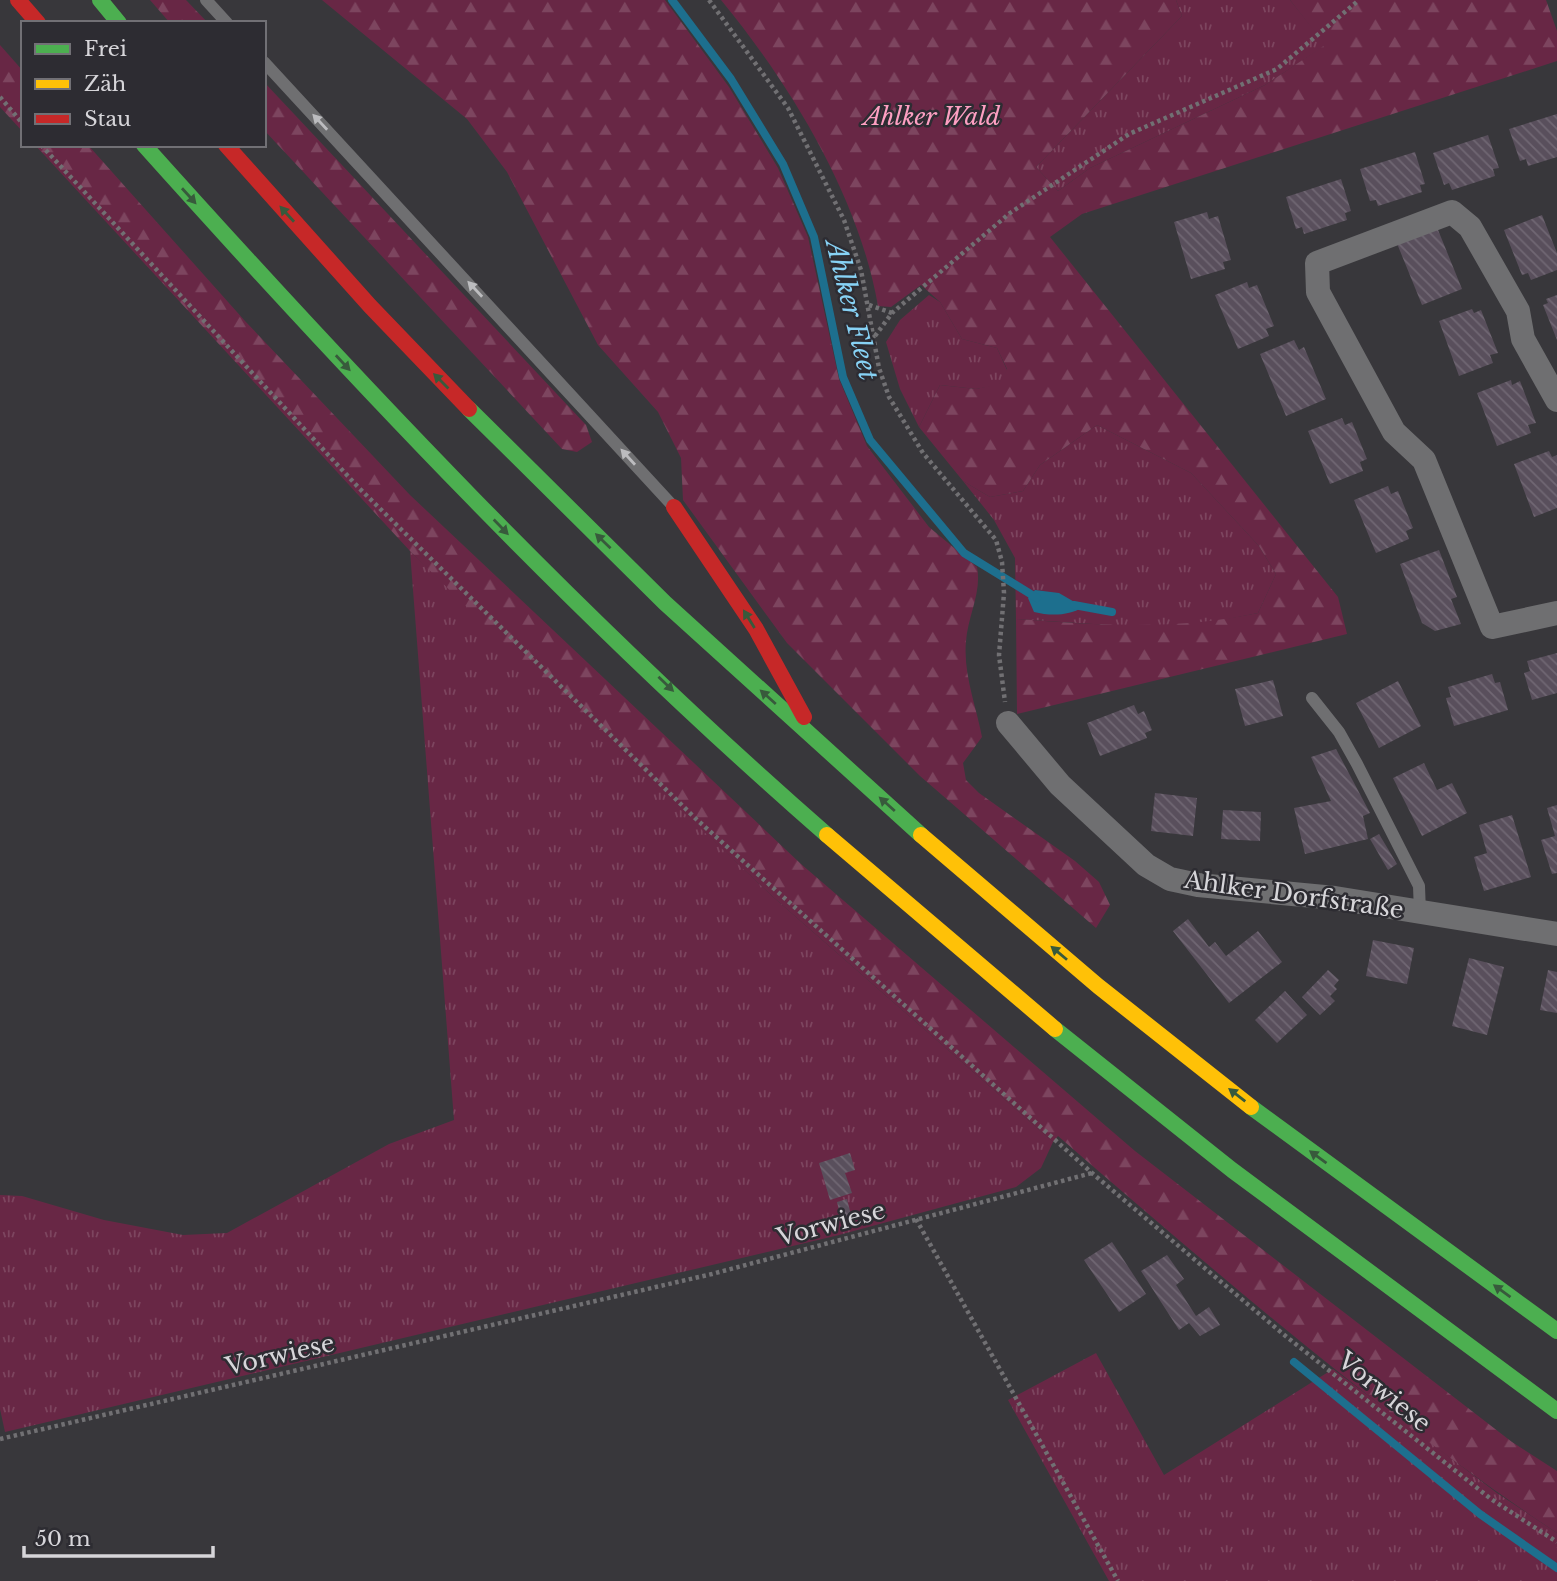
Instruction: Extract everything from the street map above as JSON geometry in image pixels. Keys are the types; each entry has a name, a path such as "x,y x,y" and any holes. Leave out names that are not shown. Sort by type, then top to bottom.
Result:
{"highway":[{"path":"18,0 36,21"},
{"path":"100,0 117,21"},
{"path":"146,147 262,276 511,537 779,790 1063,1038 1251,1186 1557,1411"},
{"path":"228,147 428,367 621,558 819,743 1100,988 1290,1137 1557,1331"},
{"path":"674,508 710,557 755,629 819,743"}],"street":[{"path":"1557,400 1523,339 1518,311 1470,228 1452,212 1317,263 1318,292 1394,432 1424,460 1492,627 1557,613"},
{"name":"Ahlker Dorfstraße","path":"1008,723 1060,785 1146,865 1170,879 1198,885 1335,898 1557,934"}],"lane":[{"path":"206,0 226,21"},
{"path":"266,64 674,508"},
{"path":"1312,698 1339,732 1419,886 1420,913"}],"path":[{"path":"709,0 788,108 844,220 861,270 879,369 903,423 946,483 996,540 1002,562 1004,593 999,655 1008,723"},
{"path":"874,337 892,313 1010,213 1129,134 1277,69 1359,0"},
{"path":"0,97 21,122"},
{"path":"43,147 358,487 695,818 1092,1173"},
{"path":"868,305 892,313"},
{"name":"Vorwiese","path":"0,1439 712,1273 1092,1173 1385,1416 1491,1499 1557,1542"},
{"path":"916,1219 1118,1581"}],"green space":[{"path":"150,0 186,0 206,21 168,21"},
{"path":"322,0 665,0 729,87 778,168 808,237 839,379 867,446 929,527 977,567 978,585 967,631 966,653 968,677 982,737 963,763 966,780 979,793 1075,861 1099,882 1110,905 1096,928 920,776 787,643 683,500 681,458 658,412 598,345 507,172 467,119"},
{"name":"Ahlker Wald","path":"721,0 1176,0 1182,16 1036,167 1058,191 1090,168 1265,85 1325,45 1290,0 1546,0 1557,31 1557,61 1082,214 1050,237 1338,597 1347,634 1017,714 1016,619 1137,625 1226,619 1258,613 1276,574 1259,546 1191,473 1097,425 1040,465 1023,491 990,497 963,481 919,427 940,385 976,389 999,384 1007,369 997,348 962,339 940,302 921,285 891,307 878,306 869,265 855,224 819,144 772,68"},
{"path":"1176,0 1290,0 1326,45 1265,85 1090,168 1058,191 1036,167 1182,16"},
{"path":"0,45 21,69 21,130 0,107"},
{"path":"266,84 586,425 592,442 577,452 562,449 266,132"},
{"path":"37,147 90,147 245,321 410,495 801,864 1135,1151 1512,1442 1557,1471 1557,1533 1491,1488 1364,1392 1240,1292 1058,1136 1053,1142 772,896 410,551"},
{"path":"929,295 940,302 962,339 997,348 1007,370 999,385 976,389 940,385 919,427 900,389 886,342 900,320"},
{"path":"1097,425 1191,473 1259,546 1276,574 1258,613 1213,622 1139,627 1016,619 1015,558 994,520 963,481 990,497 1023,491 1040,465"},
{"path":"410,551 772,896 1053,1142 1041,1168 1016,1187 839,1235 5,1432 0,1409 0,1195 22,1196 104,1220 183,1235 227,1233 389,1144 454,1120"},
{"path":"1096,1353 1164,1475 1333,1369 1497,1493 1557,1533 1557,1581 1109,1581 1008,1400"}],"water":[{"path":"1035,590 1059,593 1083,607 1059,614 1034,612 1028,598"}],"building":[{"path":"1557,114 1557,157 1528,166 1526,159 1520,161 1509,129"},
{"path":"1488,135 1499,168 1493,169 1495,176 1452,190 1449,183 1444,185 1433,153"},
{"path":"1415,152 1425,184 1420,185 1422,192 1378,206 1376,200 1370,201 1360,169"},
{"path":"1341,179 1351,211 1345,213 1347,220 1304,234 1302,227 1296,229 1286,197"},
{"path":"1207,212 1209,219 1218,216 1231,260 1223,262 1225,269 1191,279 1174,222"},
{"path":"1542,215 1557,253 1557,270 1531,280 1528,273 1522,275 1504,230"},
{"path":"1436,225 1462,289 1422,305 1396,241"},
{"path":"1247,282 1249,288 1257,285 1274,326 1266,329 1269,336 1238,349 1215,295"},
{"path":"1557,295 1557,340 1543,305 1548,303 1546,299"},
{"path":"1472,309 1474,313 1481,310 1498,353 1490,355 1493,363 1459,376 1439,321"},
{"path":"1294,340 1299,350 1304,347 1326,399 1286,416 1260,354"},
{"path":"1511,380 1512,385 1520,381 1536,423 1528,425 1531,433 1497,446 1477,393"},
{"path":"1342,418 1345,425 1352,422 1367,459 1360,462 1363,471 1330,484 1308,431"},
{"path":"1549,451 1552,457 1557,455 1557,508 1534,517 1514,464"},
{"path":"1388,486 1391,494 1398,491 1413,528 1406,531 1409,539 1376,553 1354,500"},
{"path":"1439,550 1457,597 1451,599 1461,624 1435,631 1422,623 1400,564"},
{"path":"1557,653 1557,693 1532,700 1524,673 1530,671 1527,661"},
{"path":"1492,674 1495,683 1500,682 1508,710 1454,726 1446,698 1451,697 1448,687"},
{"path":"1273,680 1283,716 1245,726 1235,689"},
{"path":"1398,681 1421,726 1379,748 1356,703"},
{"path":"1134,705 1138,714 1144,711 1152,730 1145,733 1147,738 1100,756 1087,723"},
{"path":"1336,749 1370,813 1363,816 1368,839 1305,854 1294,808 1331,801 1311,757"},
{"path":"1424,763 1437,790 1452,783 1467,813 1422,836 1393,778"},
{"path":"1155,793 1197,798 1193,836 1151,831"},
{"path":"1557,805 1557,873 1552,874 1541,840 1555,836 1547,808"},
{"path":"1223,810 1261,812 1260,841 1221,839"},
{"path":"1512,815 1531,877 1484,891 1474,857 1487,853 1479,825"},
{"path":"1379,834 1397,864 1388,870 1370,839"},
{"path":"1188,919 1209,947 1215,942 1226,956 1258,931 1282,962 1229,1003 1173,931"},
{"path":"1373,940 1414,948 1407,984 1366,976"},
{"path":"1469,958 1504,967 1487,1035 1452,1026"},
{"path":"1328,970 1339,980 1334,986 1337,989 1330,996 1335,1001 1320,1015 1302,997"},
{"path":"1548,970 1557,972 1557,1013 1540,1010"},
{"path":"1285,991 1307,1015 1277,1043 1255,1020"},
{"path":"850,1153 855,1170 845,1173 852,1193 830,1200 819,1163"},
{"path":"847,1199 852,1219 842,1222 837,1202"},
{"path":"1112,1242 1146,1294 1119,1312 1084,1260"},
{"path":"1167,1255 1184,1279 1176,1285 1196,1316 1209,1307 1220,1325 1200,1336 1189,1323 1179,1330 1141,1271"}],"waterway":[{"name":"Ahlker Fleet","path":"672,0 731,79 783,164 814,237 843,377 870,440 964,553 1037,598"},
{"name":"Ahlker Fleet","path":"1074,605 1112,612"},
{"path":"1294,1362 1480,1514 1557,1568"}],"traffic: fast":[{"path":"100,0 117,21"},
{"path":"146,147 391,413 561,587 736,754 827,835"},
{"path":"469,409 665,603 921,835"},
{"path":"1055,1029 1232,1170 1557,1411"},
{"path":"1251,1107 1557,1331"}],"traffic: slow":[{"path":"827,835 1055,1029"},
{"path":"921,835 1098,986 1251,1107"}],"traffic: jam":[{"path":"18,0 36,21"},
{"path":"228,147 370,306 469,409"},
{"path":"674,507 756,629 804,717"}]}
